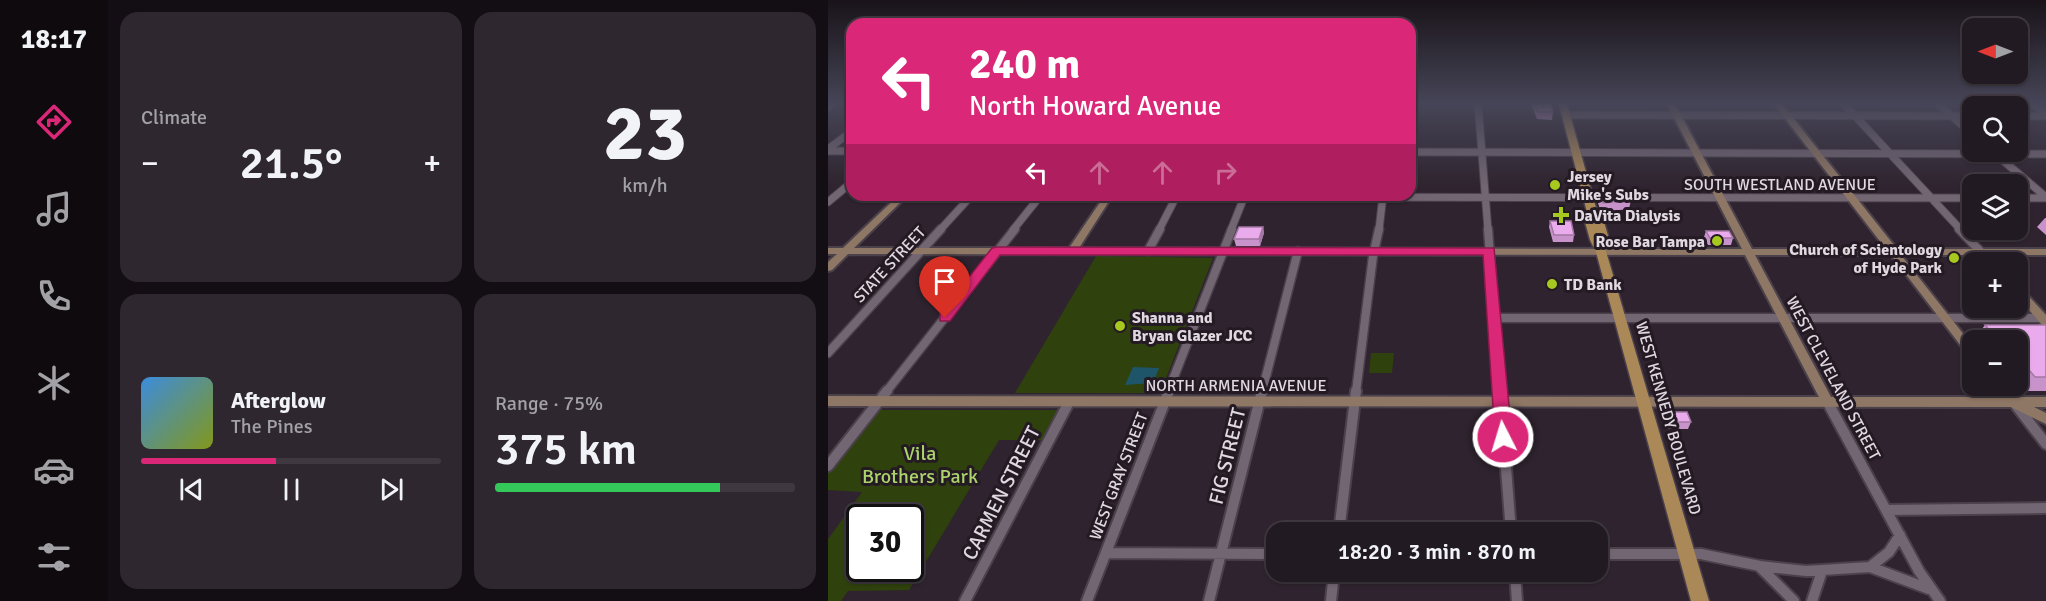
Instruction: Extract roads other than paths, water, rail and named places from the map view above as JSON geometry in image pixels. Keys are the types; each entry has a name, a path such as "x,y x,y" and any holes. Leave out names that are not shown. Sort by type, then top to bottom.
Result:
{"main road":[{"name":"WEST KENNEDY BOULEVARD","path":"1570,132 1593,216 1590,222 1592,231 1602,249 1700,601"},
{"name":"WEST CLEVELAND STREET","path":"1685,132 1827,401"},
{"path":"1800,132 1962,339"},
{"path":"828,268 898,201"},
{"path":"1072,251 1105,201"},
{"path":"828,251 1602,249 1962,252"},
{"path":"2028,252 2046,252"},
{"path":"2028,302 2044,320"},
{"path":"2008,396 2013,402 2046,419"},
{"name":"NORTH ARMENIA AVENUE","path":"828,401 2046,402"}],"street":[{"path":"1480,132 1510,522"},
{"path":"1870,132 1981,252"},
{"path":"828,150 846,136"},
{"path":"828,150 846,152"},
{"path":"1416,152 1962,152"},
{"path":"2028,153 2046,154"},
{"path":"2005,162 2046,198"},
{"path":"828,202 846,187"},
{"name":"SOUTH WESTLAND AVENUE","path":"1416,196 1962,198"},
{"path":"2028,198 2046,198"},
{"name":"STATE STREET","path":"828,353 967,201"},
{"path":"828,466 1036,201"},
{"path":"1148,251 1174,201"},
{"name":"WEST GRAY STREET","path":"1087,601 1242,201"},
{"path":"1340,522 1382,201"},
{"name":"FIG STREET","path":"1209,601 1298,251"},
{"path":"1494,318 2044,320"},
{"name":"WEST CLEVELAND STREET","path":"1827,401 1929,589 1940,601"},
{"name":"CARMEN STREET","path":"965,601 1069,402"},
{"path":"2013,402 2046,444"},
{"path":"1887,510 2046,508"},
{"path":"1870,567 1889,552 1900,536"},
{"path":"1106,553 1266,554"},
{"path":"1608,554 1716,556 1760,566 1822,572 1870,567 1929,589"},
{"path":"1760,566 1794,601"},
{"path":"1812,601 1822,572"},
{"path":"1331,601 1333,582"},
{"path":"1516,582 1517,601"}],"water":[{"path":"1133,367 1159,368 1153,383 1125,385"}],"place":[{"name":"Jersey Mike's Subs","path":"1555,185"},
{"name":"DaVita Dialysis","path":"1561,215"},
{"name":"Rose Bar Tampa","path":"1717,241"},
{"name":"Church of Scientology of Hyde Park","path":"1954,258"},
{"name":"TD Bank","path":"1552,284"},
{"name":"Shanna and Bryan Glazer JCC","path":"1120,326"}],"park label":[{"name":"Vila Brothers Park","path":"920,464"}]}
